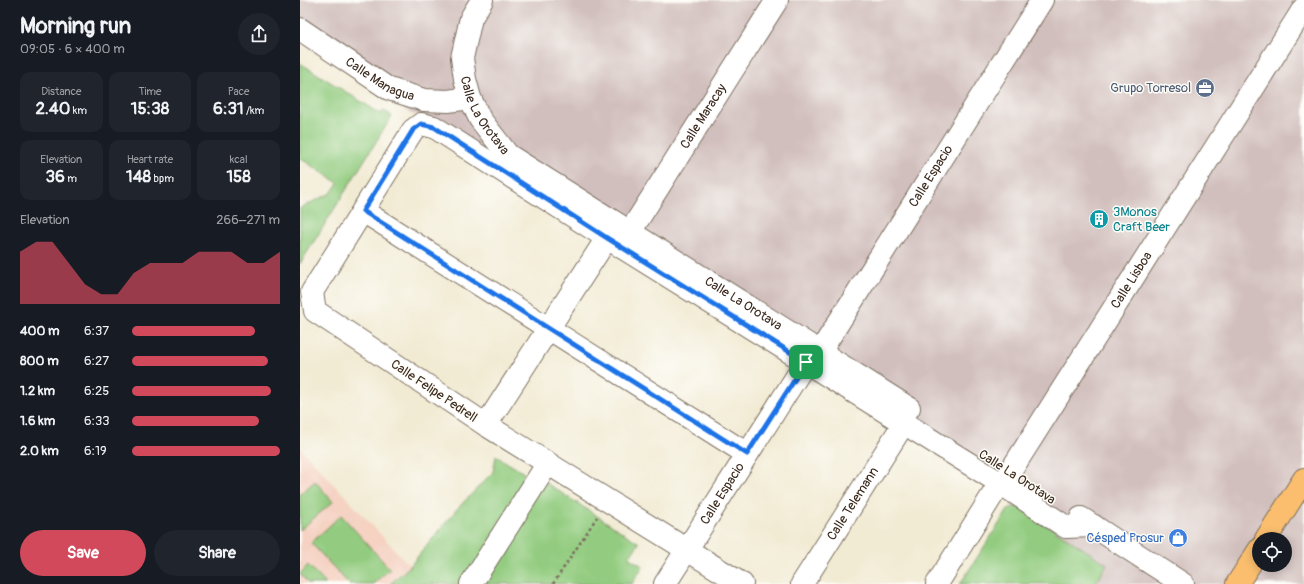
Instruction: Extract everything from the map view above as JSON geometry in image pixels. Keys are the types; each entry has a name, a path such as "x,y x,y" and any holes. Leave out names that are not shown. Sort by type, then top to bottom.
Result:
{"main road":[{"path":"1270,532 1304,479"},
{"path":"1237,584 1252,561"}],"street":[{"name":"Calle La Orotava","path":"482,0 471,18 462,58 465,79 470,98 480,119 508,155 630,232 813,357 1005,478"},
{"name":"Calle Maracay","path":"630,232 776,0"},
{"name":"Calle Espacio","path":"665,584 747,454 813,357 1042,0"},
{"name":"Calle Lisboa","path":"937,584 1304,8"},
{"name":"Calle Managua","path":"300,29 389,89 424,100 448,101 470,98"},
{"name":"Calle Felipe Pedrell","path":"607,238 434,127 421,124 413,130 312,292 315,311 486,425 742,584"},
{"path":"363,211 747,454"},
{"path":"486,425 607,238 813,357 904,423 1005,478 1066,527 1094,526 1183,584"},
{"name":"Calle Telemann","path":"802,584 904,423"},
{"path":"471,584 548,463"}],"path":[{"path":"553,584 609,501"}],"shaded area":[{"path":"300,0 1304,0 1304,584 960,584 1021,491 440,121 411,114 300,42"},
{"path":"300,448 410,566 390,584 300,584"}],"green space":[{"path":"300,63 381,114 383,110 392,116 300,264 300,208 331,193 338,183 300,158"},
{"path":"496,456 524,473 527,481 464,584 390,584 410,566 457,509 493,472"},
{"path":"315,481 333,502 300,530 300,494"},
{"path":"543,481 639,543 629,558 643,566 632,584 477,584"},
{"path":"1015,507 1020,508 1107,564 1095,584 960,584 1008,510"},
{"path":"341,515 390,569 373,584 349,584 311,543"},
{"path":"308,565 326,584 309,584 300,574"}],"place":[{"name":"Grupo Torresol","path":"1205,88"},
{"name":"3Monos Craft Beer","path":"1099,219"},
{"name":"Césped Prosur","path":"1178,538"}],"route":[{"path":"421,124 434,127 607,238 806,362 747,454 363,211 413,130 421,124"}]}
